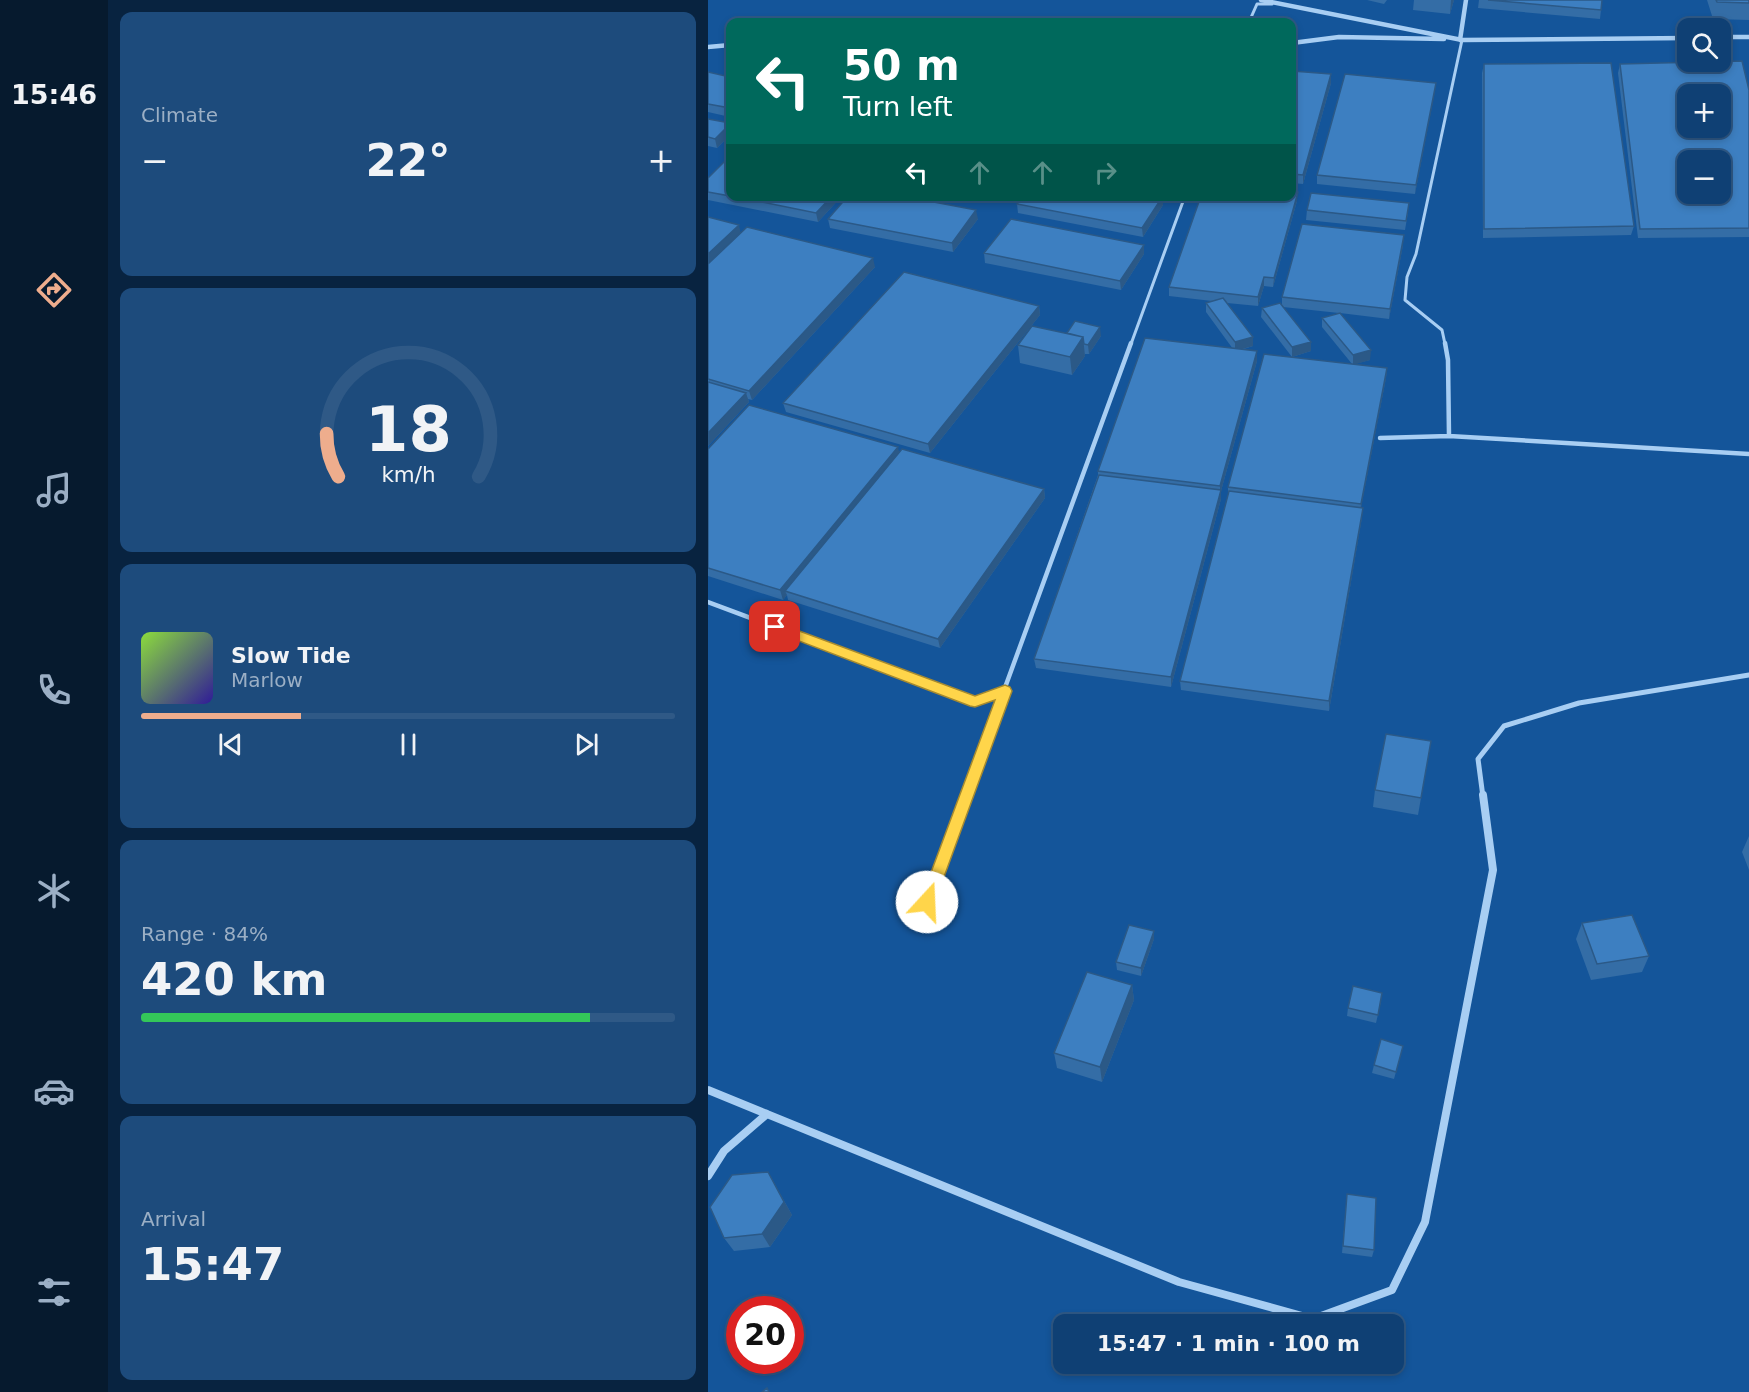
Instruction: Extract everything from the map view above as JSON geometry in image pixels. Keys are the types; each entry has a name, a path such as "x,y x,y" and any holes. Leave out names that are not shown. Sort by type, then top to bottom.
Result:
{"street":[{"path":"1261,0 1462,40"},
{"path":"1462,40 1466,0"},
{"path":"1296,42 1339,37 1462,40 1677,38"},
{"path":"1731,37 1749,37"},
{"path":"708,47 726,45"},
{"path":"708,1090 1168,1278 1201,1288 1312,1319 1392,1290 1425,1222 1493,870 1478,759 1504,726 1580,703 1749,675"},
{"path":"708,1176 724,1152 766,1114"}],"lane":[{"path":"1251,18 1257,4 1278,4"},
{"path":"1449,436 1448,360 1442,330 1405,300 1407,277 1416,254 1462,40"},
{"path":"919,923 1183,201"},
{"path":"1380,438 1449,436 1749,454"},
{"path":"708,602 975,702 1005,691"}],"building":[{"path":"1488,0 1602,0 1601,10"},
{"path":"1716,0 1749,0 1749,3 1717,2"},
{"path":"1731,61 1742,61 1749,90 1749,228 1640,229 1620,64 1677,63 1677,72 1731,72"},
{"path":"1611,63 1634,226 1484,229 1484,64"},
{"path":"1296,71 1331,74 1303,175 1296,174"},
{"path":"708,72 726,76 726,107 708,104"},
{"path":"1345,74 1436,83 1416,185 1317,175"},
{"path":"708,119 726,122 726,128 715,139 708,137"},
{"path":"726,160 726,195 708,192 708,178"},
{"path":"1311,193 1409,203 1406,221 1307,210"},
{"path":"757,201 827,201 816,213"},
{"path":"844,201 928,201 976,210 952,243 828,219"},
{"path":"1019,201 1160,201 1142,228 1017,204"},
{"path":"1199,201 1295,201 1274,278 1264,277 1258,297 1169,287"},
{"path":"708,217 739,225 708,254"},
{"path":"1011,219 1144,245 1120,281 984,253"},
{"path":"1302,224 1404,235 1390,309 1282,297"},
{"path":"747,227 873,258 749,391 708,379 708,264"},
{"path":"904,272 1039,306 928,444 783,403"},
{"path":"1223,298 1253,337 1235,342 1206,303"},
{"path":"1280,303 1311,342 1292,347 1262,308"},
{"path":"1340,313 1371,350 1353,355 1322,318"},
{"path":"1075,321 1100,327 1088,345 1084,344 1083,337 1067,333"},
{"path":"1032,326 1083,337 1070,357 1018,345"},
{"path":"1145,338 1257,351 1220,486 1098,471"},
{"path":"1264,354 1387,368 1361,504 1228,487"},
{"path":"708,382 746,393 708,433"},
{"path":"749,405 898,447 780,590 708,568 708,449"},
{"path":"902,449 1044,489 938,639 785,591"},
{"path":"1099,475 1221,490 1171,677 1034,659"},
{"path":"1229,491 1363,508 1329,701 1180,681"},
{"path":"1386,734 1431,741 1421,798 1375,790"},
{"path":"1632,915 1649,956 1597,964 1582,923"},
{"path":"1129,925 1154,931 1141,968 1116,962"},
{"path":"1087,972 1132,985 1100,1067 1054,1053"},
{"path":"1353,986 1382,993 1378,1015 1348,1008"},
{"path":"1381,1039 1403,1046 1396,1072 1374,1065"},
{"path":"768,1172 784,1202 762,1234 724,1238 710,1207 732,1175"},
{"path":"1347,1194 1376,1198 1374,1250 1343,1246"}],"route":[{"path":"775,627 975,702 1005,691 927,902"}]}
